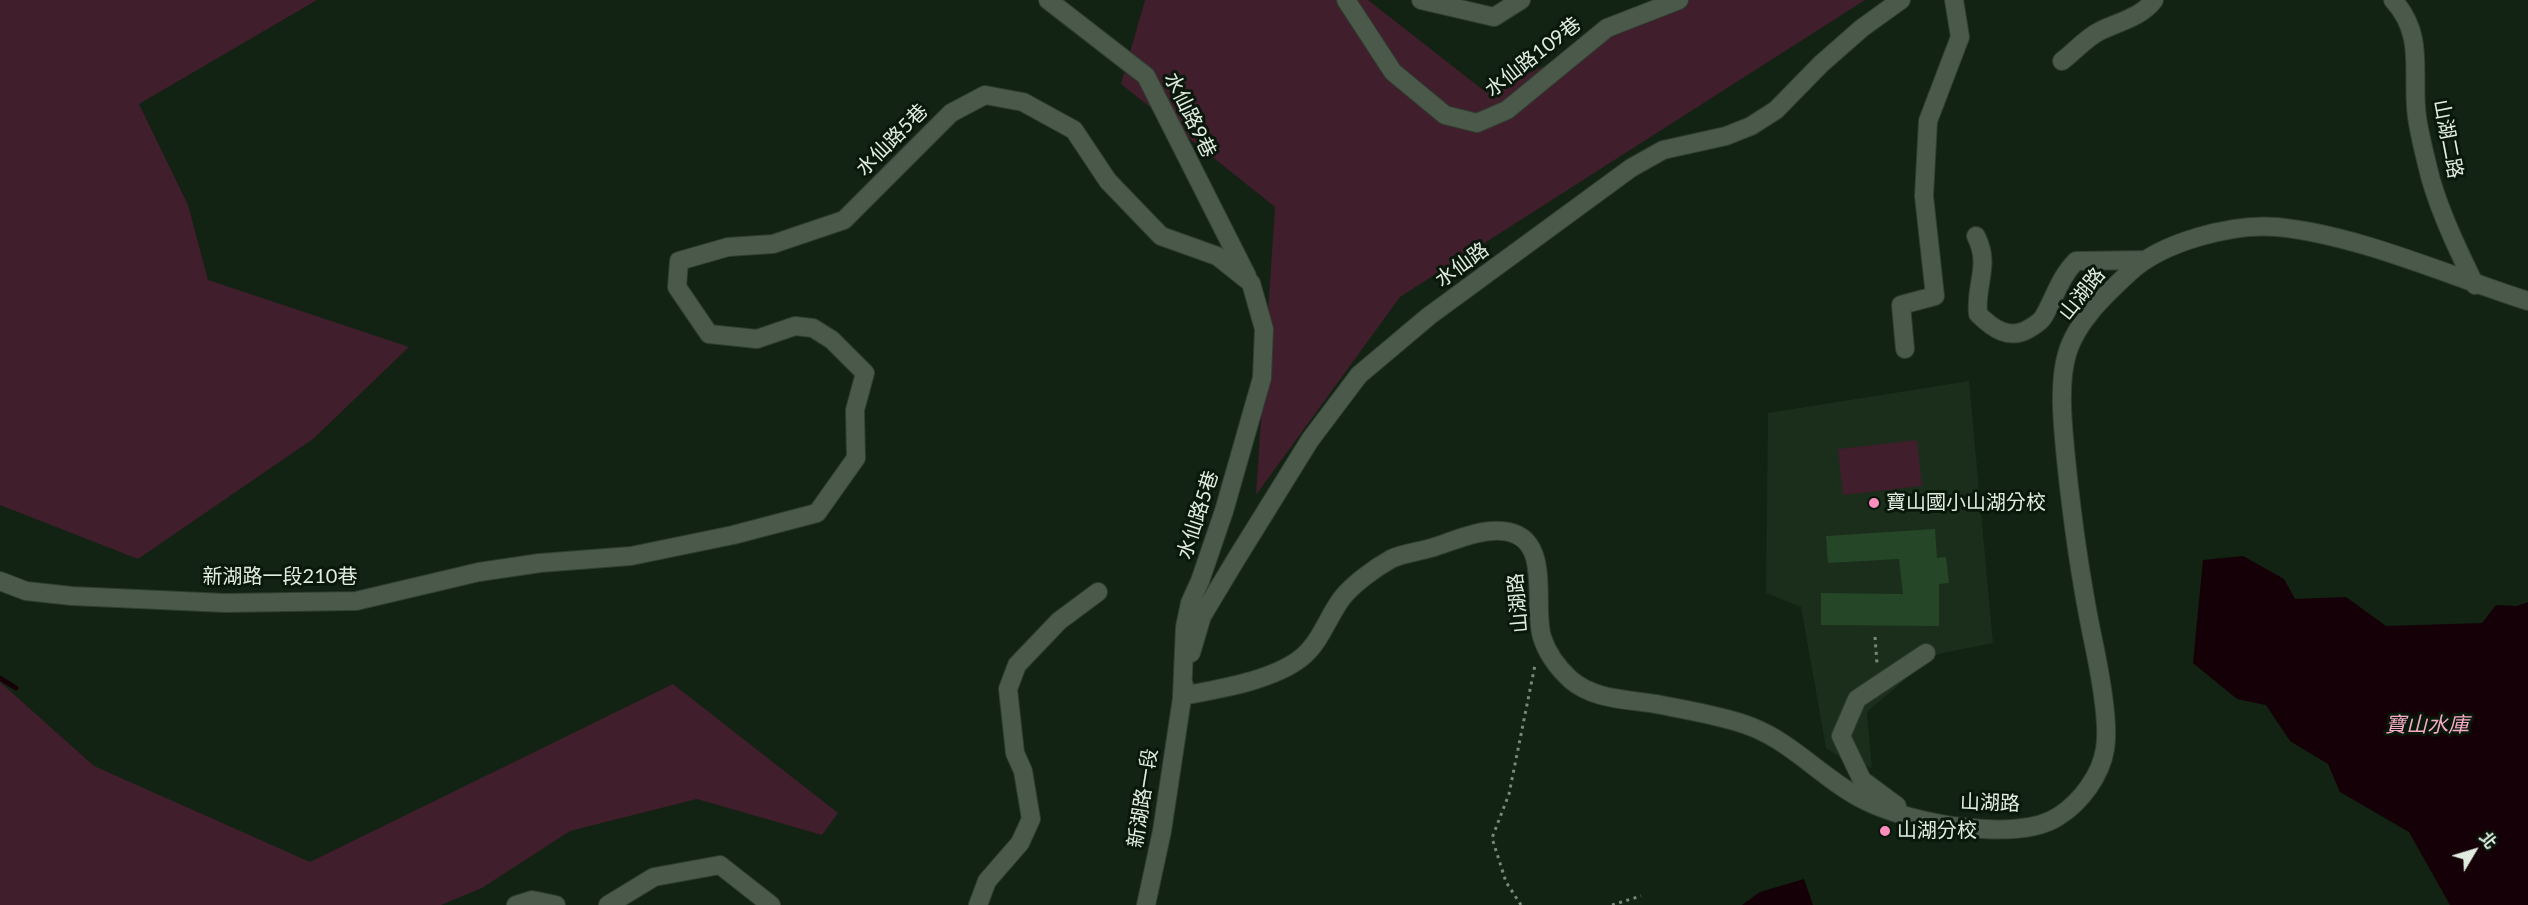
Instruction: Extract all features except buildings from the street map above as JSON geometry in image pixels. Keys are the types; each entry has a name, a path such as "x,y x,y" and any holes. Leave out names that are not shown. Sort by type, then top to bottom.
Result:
{"street":[{"name":"水仙路9巷","path":"1048,0 1146,76 1251,283"},
{"path":"1421,0 1494,17 1521,0"},
{"name":"水仙路109巷","path":"1354,3 1393,72 1445,115 1477,123 1507,110 1607,28 1679,0"},
{"name":"水仙路","path":"1182,696 1202,616 1310,440 1359,375 1429,316 1630,168 1663,150 1726,136 1750,126 1776,110 1821,64 1862,28 1901,0"},
{"path":"1905,349 1901,305 1935,296 1924,196 1928,121 1960,37 1954,0"},
{"path":"2062,61 2100,31 2113,27 2150,6 2154,0"},
{"name":"山湖二路","path":"2393,0 2405,13 2416,46 2417,116 2431,179 2446,225 2475,285"},
{"name":"水仙路5巷","path":"631,556 733,535 817,513 856,458 855,410 865,374 832,340 813,328 795,326 757,339 709,334 676,287 679,261 728,247 773,244 844,220 951,113 985,94 1023,102 1074,130 1108,181 1161,236 1217,256 1251,283 1264,329 1262,378 1224,511 1190,603 1185,627 1182,696"},
{"name":"山湖路","path":"1182,696 1277,672 1300,658 1322,635 1343,597 1364,578 1394,557 1468,535 1501,531 1520,535 1536,558 1541,634 1551,656 1573,682 1600,696 1662,705 1748,725 1782,742 1866,801 1911,816 1975,829 2019,830 2055,820 2076,802 2094,779 2106,748 2101,679 2073,530 2062,412 2067,354 2085,320 2113,287 2143,260 2178,244 2223,230 2275,227 2341,240 2406,258 2475,285 2528,301"},
{"path":"1976,236 1984,253 1976,301 1977,314 1989,326 2007,334 2022,333 2043,319 2064,273 2076,261 2089,259 2143,260"},
{"name":"新湖路一段210巷","path":"0,581 26,591 72,596 225,603 357,601 479,572 540,563 631,556"},
{"path":"978,905 987,881 1020,843 1031,819 1023,771 1015,753 1008,688 1017,665 1059,621 1098,592"},
{"path":"1911,816 1863,780 1840,736 1857,699 1926,653"},
{"name":"新湖路一段","path":"1146,905 1162,831 1182,696"},
{"path":"608,905 654,877 720,865 771,905"},
{"path":"516,905 532,900 556,905"}],"path":[{"path":"1521,905 1506,882 1492,838 1509,794 1541,634"},
{"path":"1875,637 1880,684"},
{"path":"1612,905 1641,896"}],"shaded area":[{"path":"0,0 317,0 139,104 188,205 208,280 409,347 313,439 138,559 0,505"},
{"path":"1145,0 1368,0 1487,93 1684,0 1865,0 1400,297 1256,495 1275,207 1121,84"},
{"name":"寶山國小山湖分校","path":"1969,381 1993,643 1934,655 1867,712 1872,768 1844,760 1826,748 1801,607 1766,593 1768,413"},
{"path":"1917,440 1922,486 1843,495 1838,449"},
{"path":"0,682 94,766 310,862 673,684 838,813 822,835 697,799 570,831 482,888 441,905 0,905"}],"water":[{"name":"寶山水庫","path":"2243,556 2284,579 2295,599 2346,597 2386,626 2482,623 2496,605 2517,606 2528,602 2528,905 2450,905 2409,832 2340,792 2328,764 2290,741 2266,705 2237,699 2193,663 2203,560"},
{"path":"1804,879 1813,905 1742,905 1760,892"}],"waterway":[{"path":"0,678 16,688"}],"place":[{"name":"寶山國小山湖分校","path":"1874,503"},
{"name":"山湖分校","path":"1885,831"}]}
